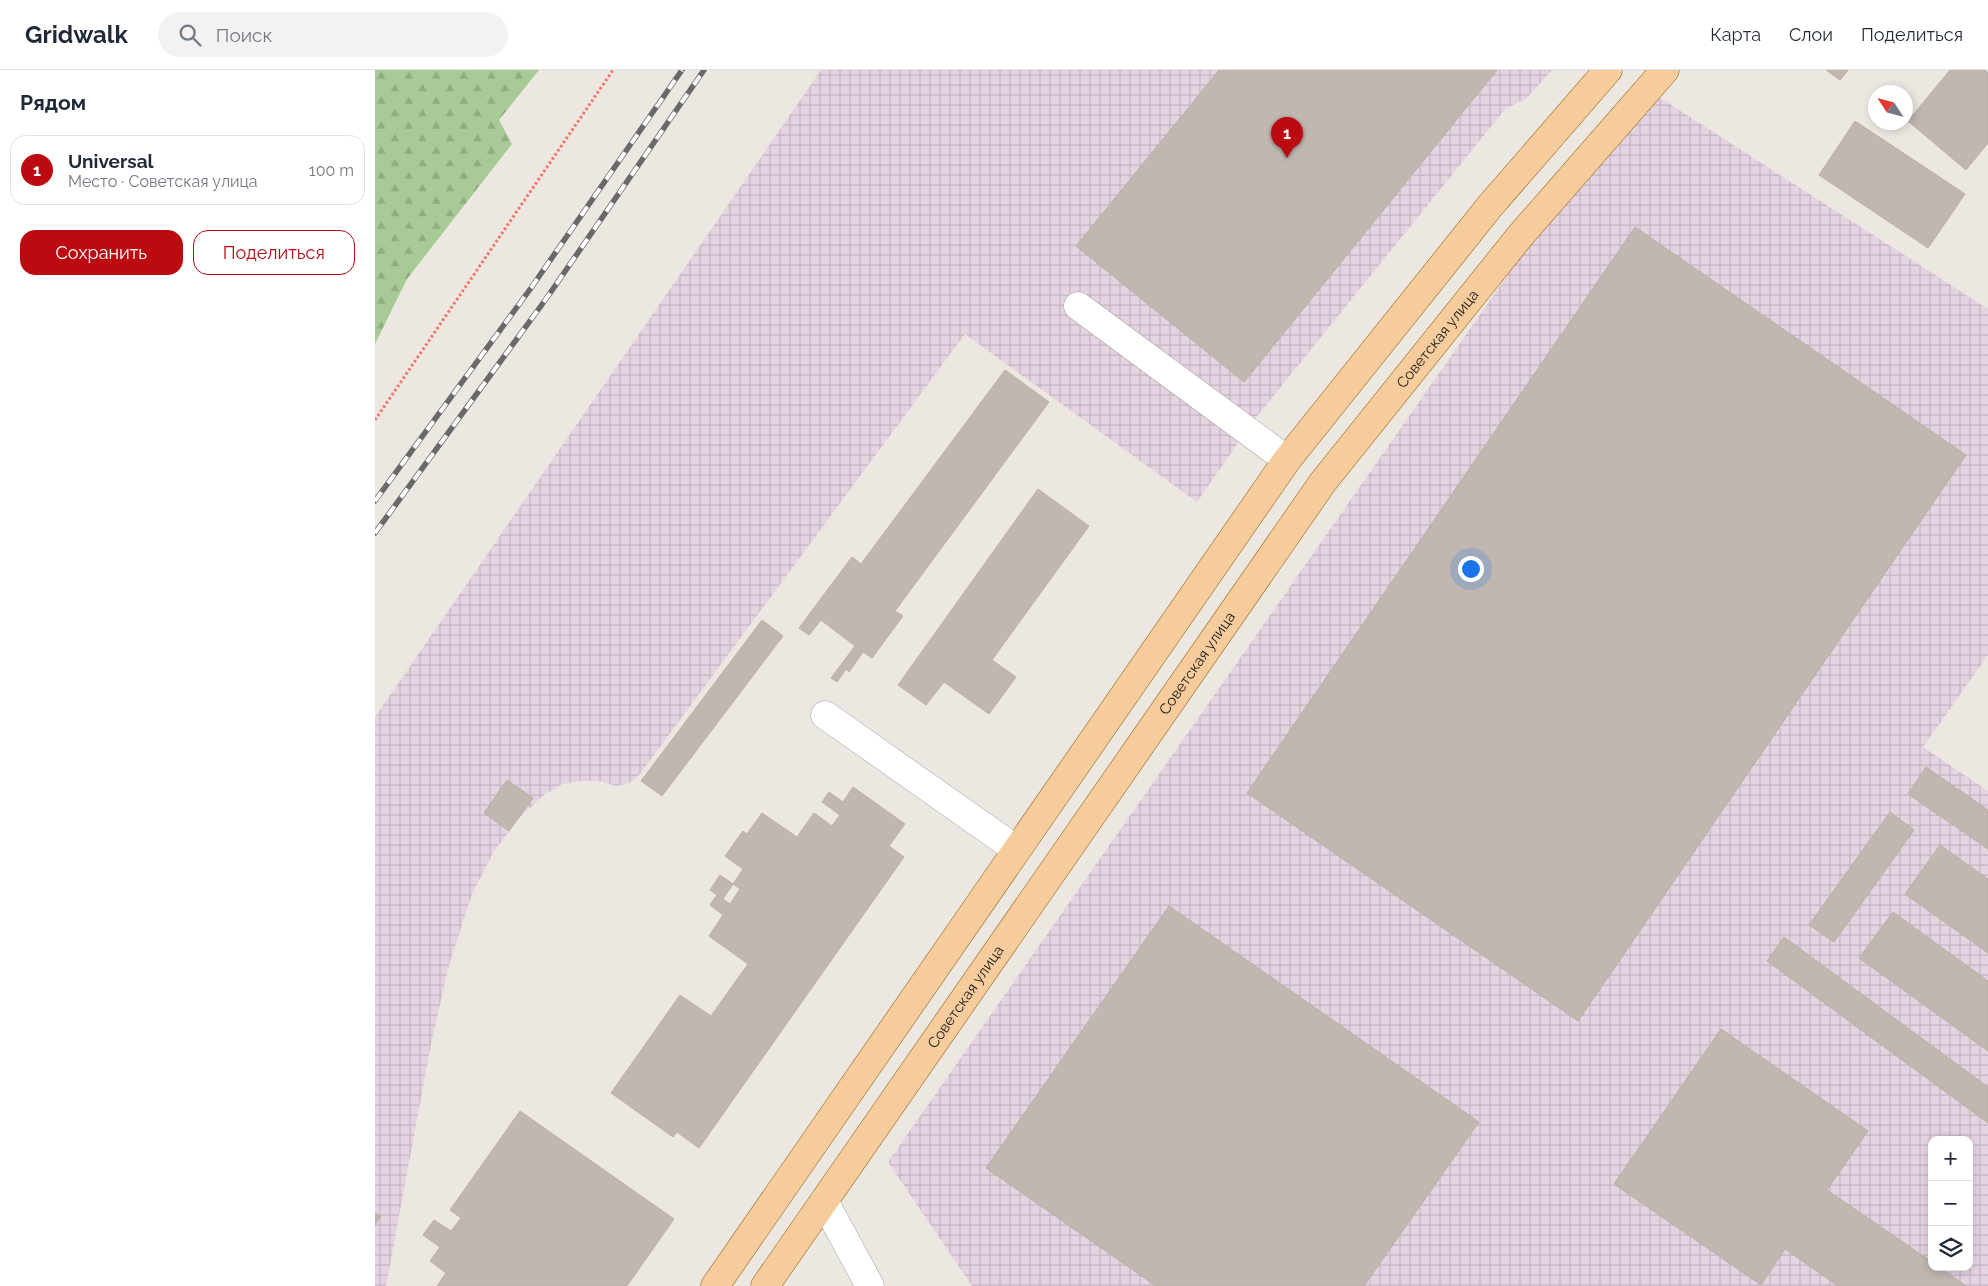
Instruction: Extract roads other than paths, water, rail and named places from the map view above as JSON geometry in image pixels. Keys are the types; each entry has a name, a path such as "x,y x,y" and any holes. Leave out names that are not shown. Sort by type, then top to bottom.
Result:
{"main road":[{"path":"715,1286 1287,460 1490,206 1609,70"},
{"name":"Советская улица","path":"765,1286 1323,482 1520,236 1665,70"}],"lane":[{"path":"1078,306 1287,460"},
{"path":"825,715 1017,850"},
{"path":"824,1201 870,1286"}],"railway":[{"path":"375,501 531,288 682,70"},
{"path":"375,533 546,299 704,70"}],"place":[{"name":"Universal","path":"1287,158"}]}
